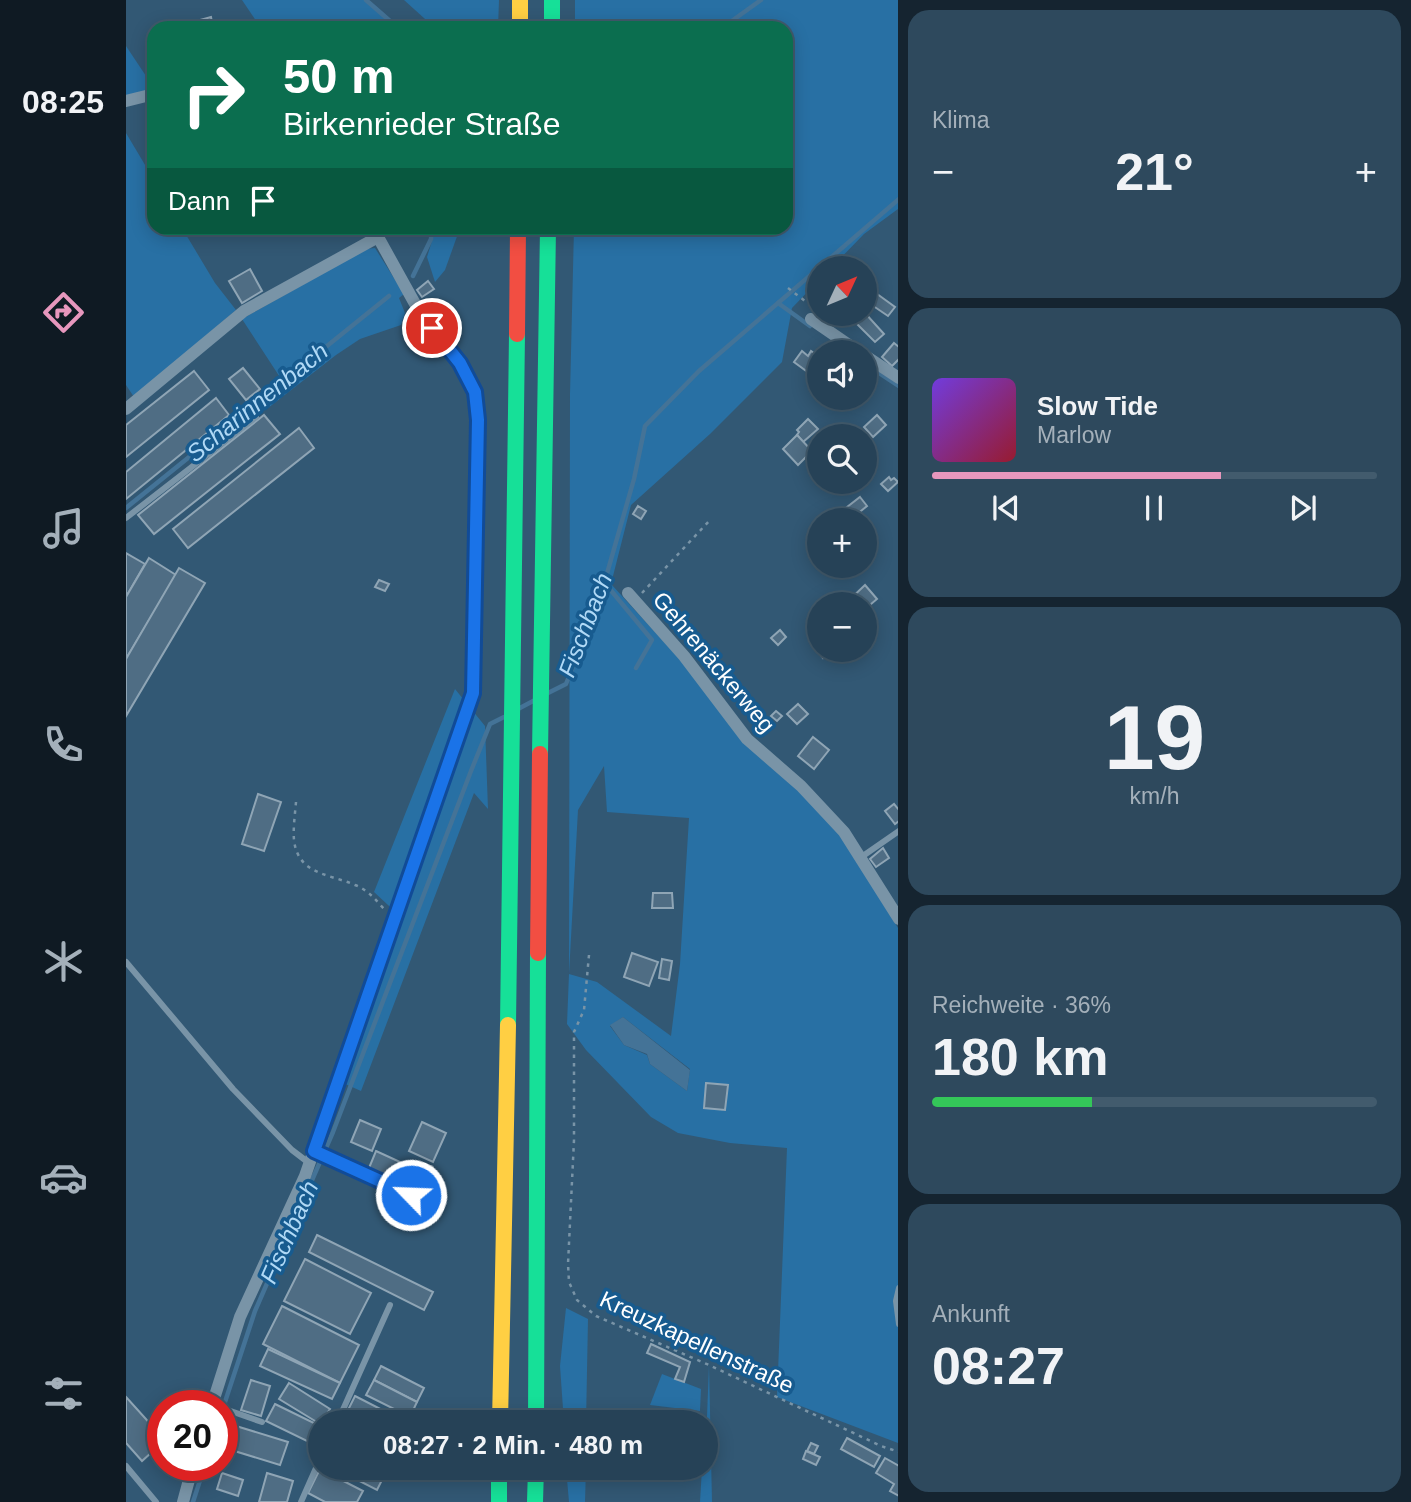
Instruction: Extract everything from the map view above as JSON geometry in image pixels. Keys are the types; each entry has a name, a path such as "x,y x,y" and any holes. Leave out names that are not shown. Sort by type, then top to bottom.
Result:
{"highway":[{"path":"520,0 520,21"},
{"path":"552,0 552,21"},
{"path":"500,1410 513,703 518,235"},
{"path":"536,1410 540,707 548,235"},
{"path":"499,1480 499,1502"},
{"path":"536,1480 536,1502"}],"street":[{"path":"126,101 147,96"},
{"path":"126,410 244,311 371,235"},
{"path":"218,1390 240,1317 292,1208 312,1155 473,693 478,420 475,392 460,363 419,311 378,235"},
{"path":"821,326 842,340"},
{"path":"877,364 898,378"},
{"name":"Gehrenäckerweg","path":"631,597 684,656 747,738 830,815 844,832 898,919"},
{"path":"183,1502 189,1481"}],"lane":[{"path":"126,518 256,417"},
{"path":"860,858 898,831"},
{"path":"126,962 233,1089 292,1150 331,1159 411,1195 422,1194 431,1181 431,1168"},
{"path":"898,1288 898,1324"},
{"path":"343,1410 390,1306"},
{"path":"238,1413 262,1422"},
{"path":"126,1466 156,1502"},
{"path":"300,1502 310,1480"}],"path":[{"path":"788,288 805,301"},
{"path":"631,597 710,520"},
{"path":"296,802 294,841 299,857 311,870 354,884 371,894 395,918"},
{"name":"Kreuzkapellenstraße","path":"589,955 584,1010 574,1032 574,1140 568,1264 569,1282 577,1300 597,1316 898,1452"}],"shaded area":[{"path":"242,0 366,0 390,21 256,21"},
{"path":"404,0 499,0 498,21 427,21"},
{"path":"575,0 898,0 898,209 864,234 843,256 807,256 807,292 792,308 782,362 710,434 631,505 611,584 841,835 898,928 898,1443 777,1397 787,1148 730,1143 678,1133 651,1117 586,1050 567,1024 570,394 574,235 793,235 793,21 575,21","holes":["604,766 607,812 689,818 680,964 671,1036 597,982 569,974 578,810","623,1017 690,1069 687,1091 650,1064 647,1055 624,1045 610,1026"]},
{"path":"126,46 147,78 147,94 126,99"},
{"path":"126,133 147,168 147,235 186,235 215,283 236,310 134,397 126,385"},
{"path":"434,235 458,235 445,270 435,282 427,257"},
{"path":"375,248 404,294 399,298 405,313 401,325 360,339 268,408 263,405 287,388 242,319 366,249"},
{"path":"455,689 485,726 488,809 474,793 361,1091 343,1083 402,918 374,892"},
{"path":"623,1017 690,1070 687,1091 650,1064 647,1054 624,1045 610,1025"},
{"path":"566,1308 588,1319 586,1410 563,1410 560,1366"},
{"path":"709,1365 710,1410 707,1410"},
{"path":"662,1374 701,1389 700,1410 650,1405"},
{"path":"567,1480 586,1480 585,1502 569,1502"},
{"path":"701,1480 712,1480 712,1502 700,1502"}],"building":[{"path":"211,17 212,21 196,21"},
{"path":"250,269 262,291 242,303 229,281"},
{"path":"428,281 434,289 422,297 417,290"},
{"path":"877,294 895,307 888,316 877,308"},
{"path":"859,326 877,326 884,334 877,340 873,340"},
{"path":"894,343 898,346 898,360 892,366 882,357"},
{"path":"802,351 807,355 807,372 794,362"},
{"path":"243,368 260,389 246,400 229,379"},
{"path":"194,371 209,390 126,457 126,425"},
{"path":"216,398 229,415 126,499 126,472"},
{"path":"264,415 280,434 154,534 138,515"},
{"path":"877,415 886,425 877,433 877,424 867,424"},
{"path":"808,419 813,424 807,424 807,439 803,442 797,435 797,430"},
{"path":"299,428 314,448 188,548 173,529"},
{"path":"797,435 807,446 807,456 798,465 783,449"},
{"path":"889,477 898,482 888,491 881,484"},
{"path":"860,497 867,506 865,508 846,508"},
{"path":"638,506 646,511 641,519 633,514"},
{"path":"126,553 145,564 126,597"},
{"path":"149,558 176,575 126,659 126,597"},
{"path":"179,568 205,583 126,716 126,659"},
{"path":"379,580 389,584 385,591 375,587"},
{"path":"865,585 871,592 858,592"},
{"path":"780,630 786,637 778,645 771,638"},
{"path":"798,704 808,714 797,724 787,714"},
{"path":"776,711 782,716 777,721 771,716"},
{"path":"813,737 829,750 814,769 798,756"},
{"path":"258,794 281,802 264,851 242,844"},
{"path":"894,804 898,809 898,822 895,824 885,811"},
{"path":"883,848 889,858 876,867 870,859"},
{"path":"653,893 672,893 673,908 652,908"},
{"path":"632,953 658,962 649,986 624,977"},
{"path":"662,959 672,961 669,980 659,978"},
{"path":"706,1083 728,1085 725,1110 704,1108"},
{"path":"360,1120 381,1129 372,1151 351,1142"},
{"path":"422,1122 446,1133 433,1162 409,1151"},
{"path":"376,1151 424,1173 417,1189 369,1168"},
{"path":"317,1235 433,1292 424,1310 309,1252"},
{"path":"305,1259 371,1293 350,1334 284,1301"},
{"path":"282,1306 359,1345 340,1383 263,1344"},
{"path":"651,1344 690,1362 684,1382 675,1379 680,1367 647,1353"},
{"path":"268,1349 340,1383 332,1399 260,1366"},
{"path":"381,1366 424,1388 417,1402 374,1380"},
{"path":"251,1380 270,1386 261,1416 241,1410"},
{"path":"374,1380 417,1402 413,1410 396,1410 366,1395"},
{"path":"289,1383 330,1409 308,1410 308,1417 279,1399"},
{"path":"355,1396 382,1410 348,1410"},
{"path":"126,1397 147,1420 147,1456 142,1461 126,1443"},
{"path":"275,1404 308,1420 308,1442 266,1421"},
{"path":"238,1427 288,1442 280,1465 238,1452"},
{"path":"847,1438 880,1456 874,1467 841,1449"},
{"path":"811,1443 818,1446 814,1454 807,1451"},
{"path":"806,1451 820,1457 816,1465 803,1459"},
{"path":"885,1458 898,1465 898,1495 890,1491 894,1484 876,1473"},
{"path":"267,1473 293,1481 287,1502 259,1502"},
{"path":"243,1480 238,1496 217,1489 220,1481"},
{"path":"314,1480 342,1480 363,1491 357,1502 325,1502 308,1493"},
{"path":"357,1480 382,1480 377,1490"}],"waterway":[{"path":"366,0 390,21"},
{"path":"732,21 761,0"},
{"name":"Fischbach","path":"546,694 566,684 598,605 634,479 645,426 699,371 898,200"},
{"name":"Scharinnenbach","path":"413,276 431,235"},
{"name":"Scharinnenbach","path":"126,508 389,296"},
{"path":"778,303 807,324"},
{"path":"877,372 898,385"},
{"path":"604,582 652,640 636,668"},
{"name":"Fischbach","path":"518,709 535,700"},
{"name":"Fischbach","path":"229,1390 255,1311 333,1132 490,724 504,717"},
{"name":"Fischbach","path":"193,1502 200,1481"}],"traffic: fast":[{"path":"552,0 552,21"},
{"path":"540,754 548,235"},
{"path":"508,1025 517,334"},
{"path":"536,1410 538,953"},
{"path":"499,1480 499,1502"},
{"path":"535,1502 536,1480"}],"traffic: slow":[{"path":"520,0 520,21"},
{"path":"500,1410 508,1025"}],"traffic: jam":[{"path":"517,334 518,235"},
{"path":"538,953 540,754"}],"route":[{"path":"411,1195 314,1151 473,693 478,420 475,392 460,363 432,328"}]}
